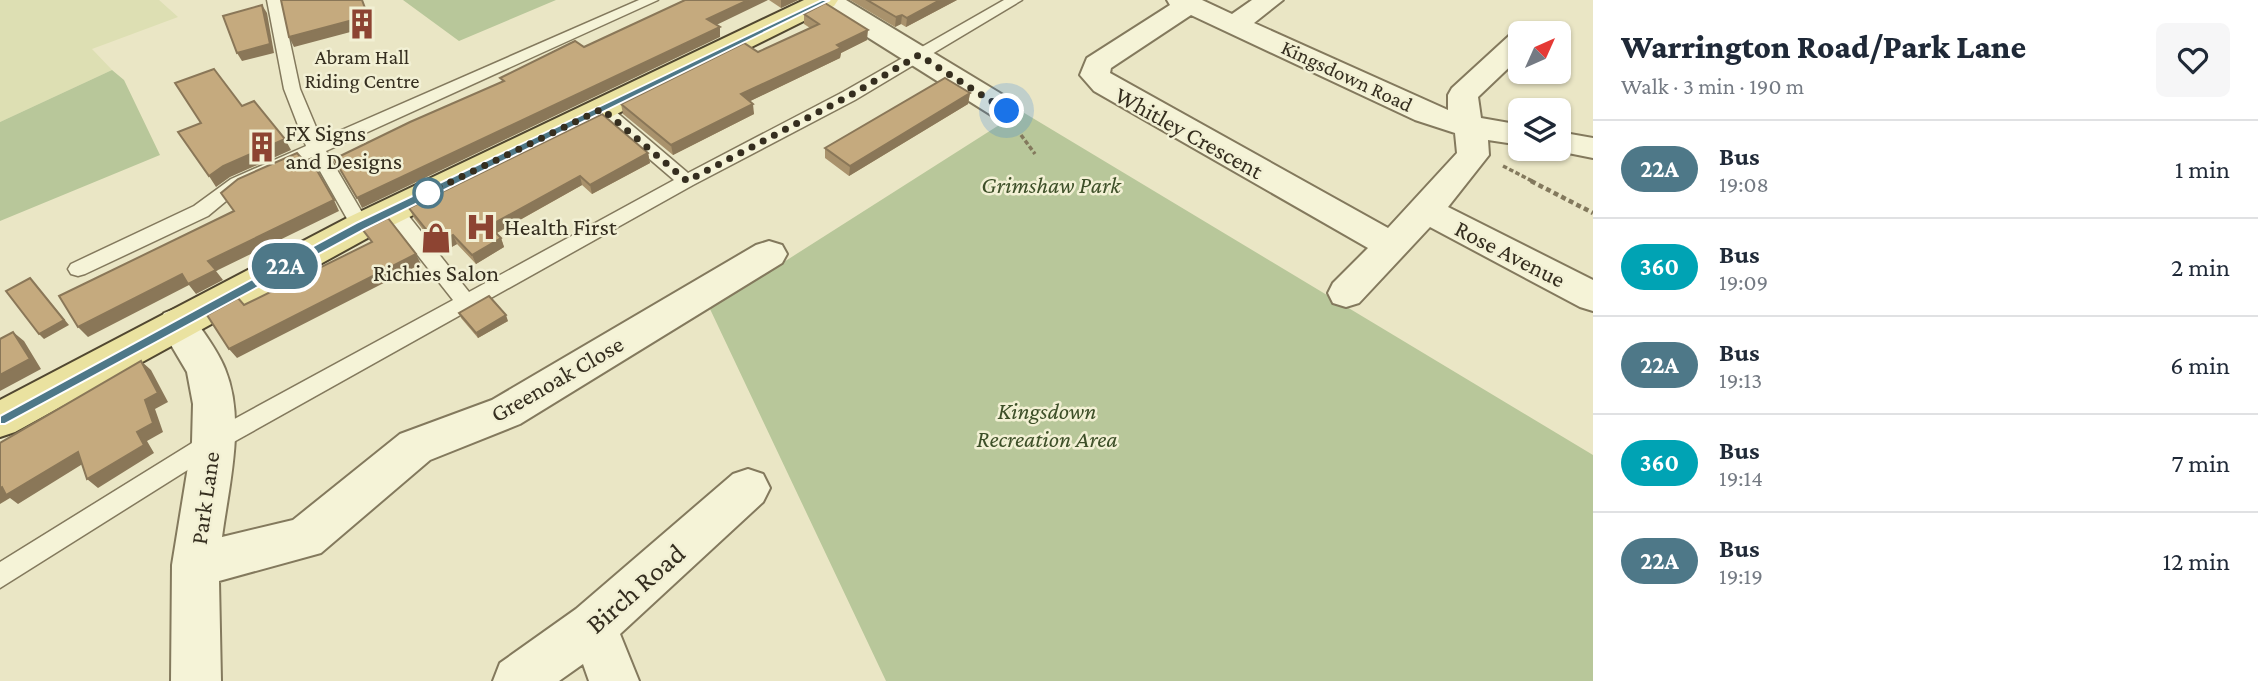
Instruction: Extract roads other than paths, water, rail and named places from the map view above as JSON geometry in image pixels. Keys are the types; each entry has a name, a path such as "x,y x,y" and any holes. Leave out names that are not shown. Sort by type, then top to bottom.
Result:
{"main road":[{"path":"0,420 360,226 826,0"}],"street":[{"path":"826,0 1007,111"},
{"path":"1235,24 1270,0"},
{"name":"Kingsdown Road","path":"1184,2 1426,113 1470,138 1508,136"},
{"name":"Whitley Crescent","path":"1184,2 1097,64 1095,75 1105,85 1390,245"},
{"path":"1346,293 1426,210 1470,138 1461,102 1463,95 1508,52"},
{"path":"1571,144 1593,148"},
{"name":"Rose Avenue","path":"1426,210 1593,297"},
{"name":"Greenoak Close","path":"195,565 304,538 415,447 506,412 769,254"},
{"name":"Park Lane","path":"177,323 205,370 213,404 213,442 195,565 196,681"},
{"name":"Birch Road","path":"518,681 593,626 748,488"},
{"path":"593,626 614,681"}],"lane":[{"path":"274,0 292,89 315,146 360,226"},
{"path":"78,269 201,211 237,183 315,146 651,0"},
{"path":"0,576 213,442 687,181 849,96 1014,0"},
{"path":"602,109 687,181"},
{"path":"393,210 466,302"}],"place":[{"name":"Abram Hall Riding Centre","path":"362,24"},
{"name":"FX Signs and Designs","path":"262,147"},
{"name":"Health First","path":"481,227"},
{"name":"Richies Salon","path":"436,238"}],"park label":[{"name":"Grimshaw Park","path":"1051,185"},
{"name":"Kingsdown Recreation Area","path":"1047,425"}]}
